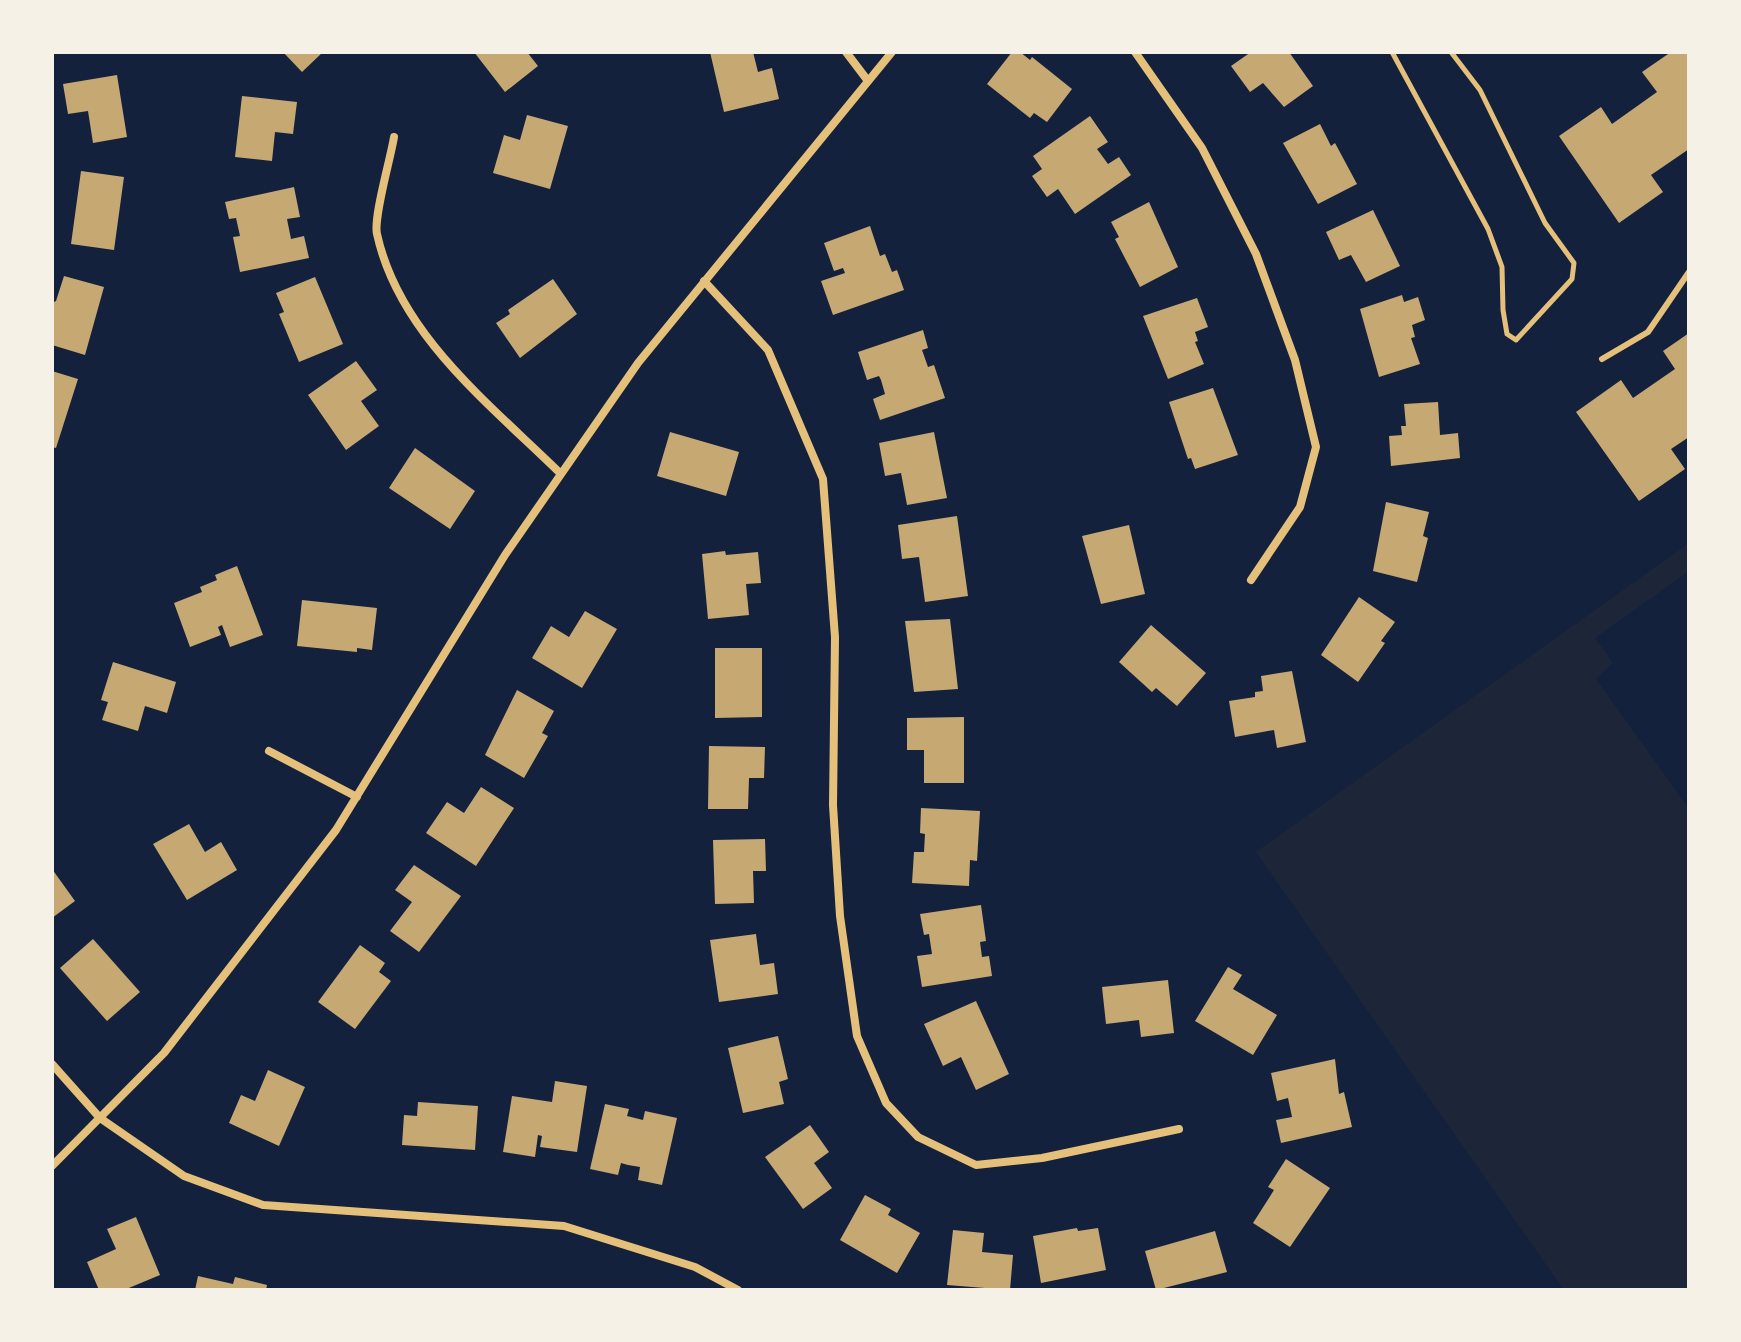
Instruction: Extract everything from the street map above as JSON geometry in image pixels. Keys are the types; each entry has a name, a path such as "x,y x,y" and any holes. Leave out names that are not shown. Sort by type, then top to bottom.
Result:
{"street":[{"path":"846,52 868,81"},
{"path":"52,1166 164,1053 336,830 505,555 638,363 892,52"},
{"path":"1135,52 1202,148 1256,254 1295,360 1316,447 1300,507 1251,580"},
{"path":"394,137 376,231 405,308 458,374 561,474"},
{"path":"704,281 768,350 823,479 835,637 833,805 840,916 857,1036 886,1103 918,1137 976,1165 1042,1158 1179,1129"},
{"path":"269,751 357,797"},
{"path":"52,1064 100,1118 184,1176 263,1205 564,1226 695,1267 738,1290"}],"lane":[{"path":"1602,359 1648,332 1689,272"}],"path":[{"path":"1392,52 1488,229 1502,267 1507,334 1516,340 1572,279 1574,263 1545,223 1480,90 1451,52"}],"shaded area":[{"path":"1689,543 1689,571 1595,638 1613,663 1596,679 1689,809 1689,1290 1564,1290 1256,852"}],"building":[{"path":"283,52 323,52 302,72"},
{"path":"474,52 527,52 538,66 505,92"},
{"path":"710,52 753,52 758,72 772,68 779,99 724,112"},
{"path":"1012,52 1020,52 1030,60 1032,57 1072,89 1047,122 1034,113 1030,118 987,84"},
{"path":"1251,52 1289,52 1313,86 1284,107 1263,83 1250,92 1231,66"},
{"path":"1671,52 1689,52 1689,149 1651,175 1663,192 1619,223 1559,136 1601,107 1612,124 1657,92 1642,72"},
{"path":"117,75 127,137 93,143 88,111 68,114 63,84"},
{"path":"242,96 297,102 293,134 275,132 272,161 235,157"},
{"path":"527,115 568,126 550,189 493,173 504,135 520,140"},
{"path":"1090,116 1108,142 1097,149 1108,164 1119,157 1131,175 1075,214 1058,189 1047,197 1032,176 1042,169 1033,156"},
{"path":"1320,124 1331,146 1335,143 1357,184 1318,204 1283,143"},
{"path":"81,171 124,177 114,250 71,244"},
{"path":"294,187 300,217 287,219 291,239 304,236 309,258 240,272 233,237 240,236 236,218 229,219 225,202"},
{"path":"1149,202 1178,267 1140,287 1115,239 1119,237 1111,222"},
{"path":"1373,210 1400,266 1366,282 1351,255 1339,260 1326,232"},
{"path":"870,226 880,256 885,254 892,272 897,270 904,290 833,315 821,281 845,273 843,268 834,271 824,243"},
{"path":"64,276 104,287 85,355 52,345 52,303 56,301"},
{"path":"315,277 343,344 299,362 279,314 284,312 276,293"},
{"path":"553,279 577,314 520,358 496,323 510,314 508,310"},
{"path":"1402,295 1404,302 1418,297 1425,320 1412,325 1415,337 1411,338 1420,364 1379,377 1360,309"},
{"path":"1197,298 1208,327 1195,332 1198,341 1195,342 1204,364 1168,379 1143,316"},
{"path":"923,330 928,348 922,350 928,367 934,365 945,398 880,420 873,399 885,394 881,380 879,376 867,380 858,352"},
{"path":"1689,333 1689,437 1671,449 1685,469 1639,501 1576,412 1621,380 1633,398 1675,369 1663,351"},
{"path":"356,361 377,390 361,401 379,426 346,450 308,395"},
{"path":"52,371 78,379 56,448 52,447"},
{"path":"1213,388 1238,455 1195,469 1191,458 1188,459 1169,402"},
{"path":"1438,402 1440,435 1458,433 1460,458 1391,466 1389,436 1402,435 1401,426 1406,426 1404,404"},
{"path":"670,432 739,452 726,496 657,476"},
{"path":"934,432 947,498 907,505 901,473 885,476 879,443"},
{"path":"415,448 475,491 450,529 389,488"},
{"path":"1386,502 1429,512 1423,536 1428,538 1417,582 1373,571"},
{"path":"957,516 968,596 925,602 919,557 902,559 898,525"},
{"path":"1129,525 1145,594 1101,604 1082,536"},
{"path":"725,551 726,555 758,552 761,583 746,584 749,615 708,619 702,554"},
{"path":"237,566 263,635 230,647 222,625 218,627 221,635 190,647 174,603 202,592 200,587 217,580 215,575"},
{"path":"1359,597 1395,622 1381,641 1385,643 1358,682 1321,655"},
{"path":"302,600 377,608 372,650 357,648 357,652 297,646"},
{"path":"585,611 617,629 582,688 532,658 551,626 569,637"},
{"path":"950,619 958,689 914,692 905,621"},
{"path":"1151,625 1206,673 1177,706 1156,688 1152,692 1119,662"},
{"path":"715,648 762,648 762,717 715,718"},
{"path":"113,662 176,682 167,713 145,706 138,731 102,720 108,702 101,700"},
{"path":"1292,671 1306,742 1277,748 1274,730 1235,737 1229,701 1255,697 1255,692 1263,691 1261,676"},
{"path":"517,690 554,711 542,733 548,736 524,778 485,755"},
{"path":"964,717 964,783 924,783 924,750 907,750 907,718"},
{"path":"709,746 765,747 764,778 749,778 748,809 708,809"},
{"path":"481,787 514,808 476,866 426,833 447,802 464,813"},
{"path":"921,808 980,811 977,861 970,860 969,886 912,883 914,852 924,852 925,834 920,833"},
{"path":"189,824 205,852 221,842 237,870 187,900 153,844"},
{"path":"765,839 766,871 753,871 754,903 715,904 713,840"},
{"path":"414,865 461,896 419,952 390,931 412,902 395,890"},
{"path":"52,869 75,901 52,918"},
{"path":"981,905 986,941 980,942 982,957 989,956 992,976 922,987 917,956 932,954 929,934 924,935 920,914"},
{"path":"756,934 760,965 774,963 778,994 719,1002 710,940"},
{"path":"93,939 140,992 107,1021 60,968"},
{"path":"360,945 385,963 379,972 391,981 355,1029 318,1002"},
{"path":"1228,967 1242,975 1233,989 1277,1015 1253,1055 1195,1021"},
{"path":"1168,980 1174,1033 1141,1037 1139,1020 1106,1024 1102,987"},
{"path":"976,1001 1009,1074 976,1090 961,1057 943,1066 924,1024"},
{"path":"778,1036 788,1079 779,1082 784,1104 743,1113 728,1048"},
{"path":"1335,1059 1339,1094 1344,1092 1352,1127 1281,1143 1276,1120 1292,1117 1288,1098 1277,1101 1271,1073"},
{"path":"268,1070 305,1087 279,1146 229,1123 241,1095 255,1101"},
{"path":"555,1081 587,1086 577,1152 540,1147 542,1136 538,1135 535,1157 503,1152 512,1096 552,1102"},
{"path":"418,1102 478,1106 475,1150 402,1145 404,1115 417,1116"},
{"path":"605,1104 629,1109 627,1116 643,1120 645,1111 677,1118 662,1185 638,1180 640,1167 621,1163 618,1175 590,1169"},
{"path":"810,1125 829,1152 814,1163 832,1188 803,1209 765,1157"},
{"path":"1286,1159 1330,1188 1290,1247 1253,1223 1274,1190 1268,1187"},
{"path":"865,1195 891,1209 888,1215 920,1233 897,1273 840,1240"},
{"path":"136,1217 160,1275 124,1290 99,1290 87,1262 116,1249 107,1229"},
{"path":"1077,1228 1078,1231 1098,1228 1106,1270 1041,1283 1033,1236"},
{"path":"953,1230 984,1233 982,1252 1013,1255 1010,1290 947,1285"},
{"path":"1215,1231 1227,1272 1156,1290 1145,1251"},
{"path":"198,1276 233,1284 235,1277 267,1285 266,1290 195,1290"}]}
